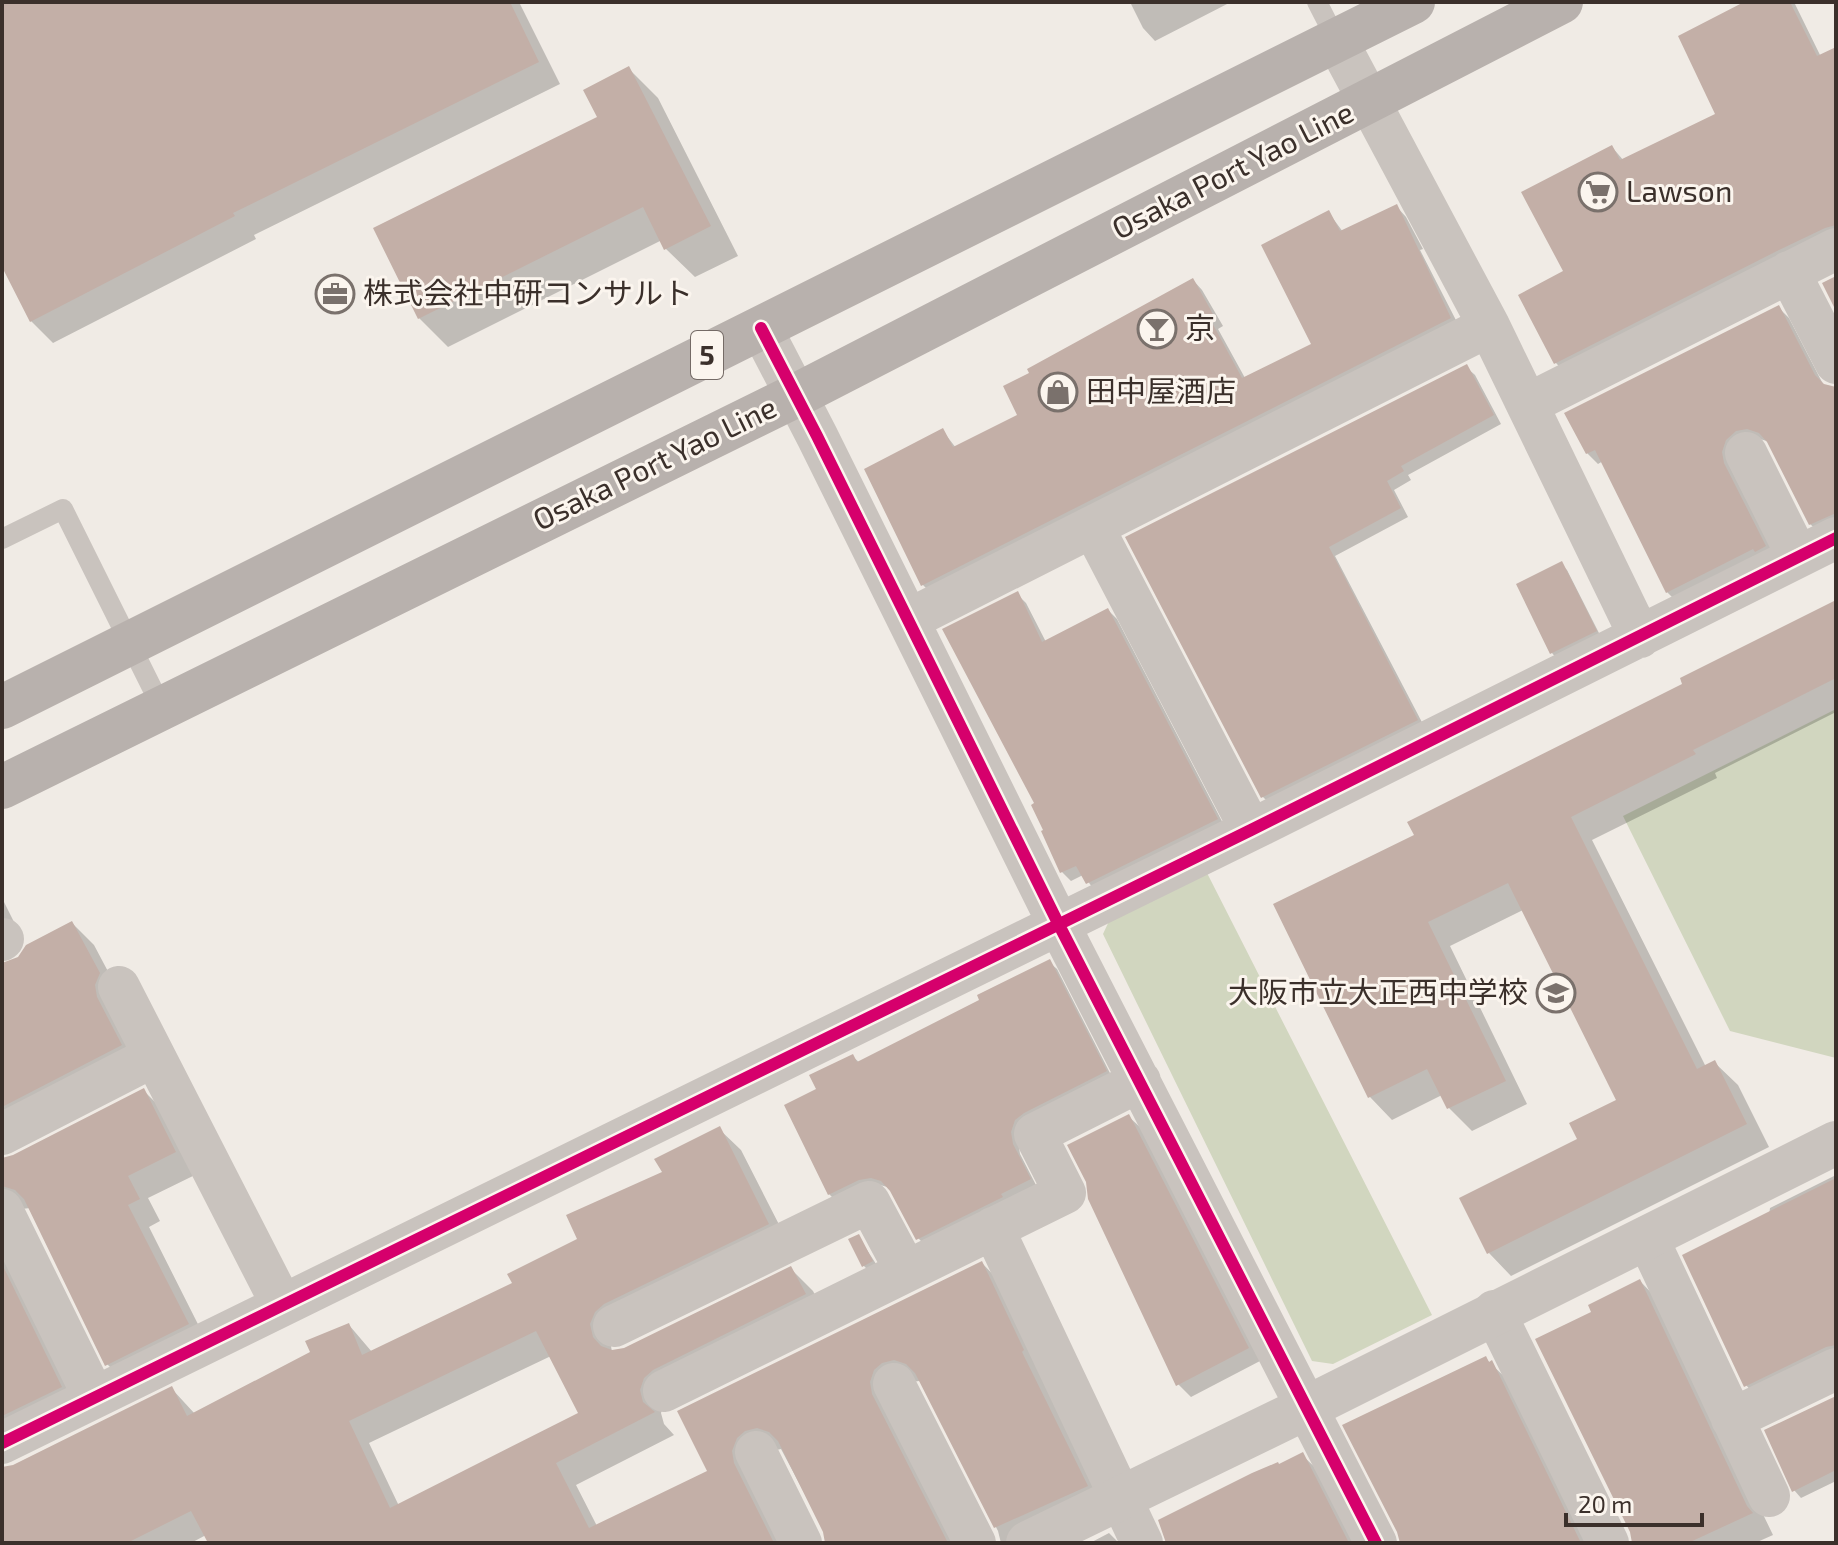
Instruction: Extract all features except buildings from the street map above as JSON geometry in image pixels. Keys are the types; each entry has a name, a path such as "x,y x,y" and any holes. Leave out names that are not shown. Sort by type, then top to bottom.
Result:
{"main road":[{"name":"5","path":"2,707 1413,2"},
{"name":"Osaka Port Yao Line","path":"2,787 797,395 1561,2"}],"street":[{"path":"1337,41 1489,326 1640,637"},
{"path":"1528,404 1836,249"},
{"path":"1789,272 1836,363"},
{"path":"908,620 1489,326"},
{"path":"761,328 1058,923 1376,1543"},
{"path":"1746,453 1798,557"},
{"path":"1093,527 1251,830"},
{"path":"2,1443 1251,830 1836,538"},
{"path":"119,987 282,1305"},
{"path":"2,1134 154,1056"},
{"path":"664,1391 1065,1193 1035,1134 1140,1081"},
{"path":"1028,1543 1836,1143"},
{"path":"614,1326 869,1202 906,1271"},
{"path":"2,1210 94,1397"},
{"path":"993,1228 1142,1543"},
{"path":"1647,1237 1769,1496"},
{"path":"1494,1311 1608,1543"},
{"path":"1732,1419 1836,1369"},
{"path":"894,1384 975,1543"},
{"path":"756,1452 801,1543"}],"lane":[{"path":"1317,2 1337,41"},
{"path":"2,539 63,509 162,708"}],"green space":[{"path":"1836,709 1836,1058 1730,1031 1623,816"},
{"path":"1207,873 1432,1315 1333,1364 1312,1361 1103,934 1110,919"}],"cycle path":[{"path":"761,328 1058,923 1376,1543"},
{"path":"2,1443 1251,830 1836,538"}],"place":[{"name":"Lawson","path":"1598,192"},
{"name":"株式会社中研コンサルト","path":"335,294"},
{"name":"京","path":"1157,329"},
{"name":"田中屋酒店","path":"1058,392"},
{"name":"大阪市立大正西中学校","path":"1556,993"}]}
